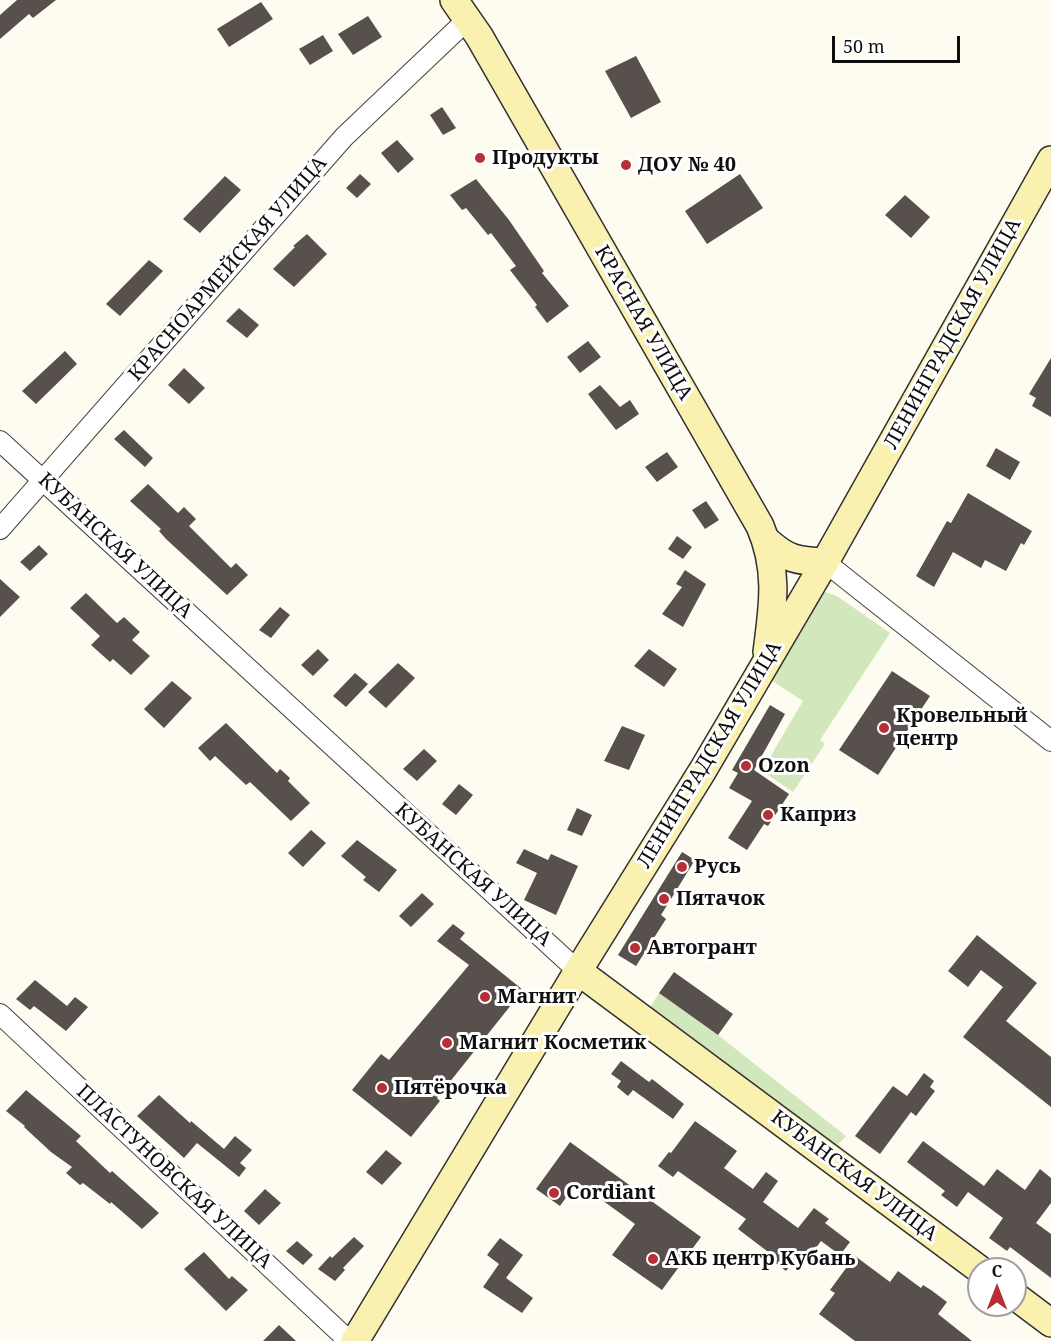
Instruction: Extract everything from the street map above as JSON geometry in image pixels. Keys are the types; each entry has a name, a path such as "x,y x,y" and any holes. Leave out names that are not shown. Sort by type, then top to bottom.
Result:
{"main road":[{"name":"КРАСНАЯ УЛИЦА","path":"461,10 479,36 766,540 774,582 765,663"},
{"name":"ЛЕНИНГРАДСКАЯ УЛИЦА","path":"355,1341 578,971 703,770 825,562 1051,160"},
{"path":"766,540 782,554 795,560 825,562"},
{"name":"КУБАНСКАЯ УЛИЦА","path":"578,971 967,1260"},
{"path":"1027,1305 1051,1323"}],"street":[{"name":"КРАСНОАРМЕЙСКАЯ УЛИЦА","path":"0,529 344,137 461,10"},
{"name":"КУБАНСКАЯ УЛИЦА","path":"0,441 578,971"},
{"path":"825,562 1051,741"},
{"name":"ПЛАСТУНОВСКАЯ УЛИЦА","path":"0,1014 349,1341"}],"green space":[{"path":"825,592 837,596 890,633 820,740 825,744 793,792 762,771 803,701 771,680"},
{"path":"659,993 718,1035 846,1136 835,1148 650,1008"}],"building":[{"path":"17,0 56,0 33,18 29,14 0,39 0,15"},
{"path":"261,2 273,19 229,47 217,29"},
{"path":"368,16 382,37 353,55 338,34"},
{"path":"323,35 333,51 310,65 299,49"},
{"path":"636,56 661,102 631,118 605,71"},
{"path":"442,107 456,128 443,135 430,115"},
{"path":"397,140 414,159 398,173 381,153"},
{"path":"360,174 371,184 357,198 346,188"},
{"path":"740,174 763,208 707,244 685,211"},
{"path":"225,176 241,190 200,233 183,219"},
{"path":"476,179 509,220 544,271 542,273 569,306 547,323 535,307 537,305 510,270 516,266 491,233 488,235 466,208 462,210 450,195"},
{"path":"905,195 930,217 911,238 885,215"},
{"path":"307,234 327,254 294,287 273,269"},
{"path":"149,260 163,271 120,316 106,304"},
{"path":"239,308 259,325 247,338 226,321"},
{"path":"588,341 601,357 580,373 567,357"},
{"path":"65,351 77,364 36,404 22,391"},
{"path":"1051,358 1051,417 1032,406 1036,398 1029,394"},
{"path":"184,368 205,388 189,404 168,385"},
{"path":"600,385 620,407 630,400 639,414 616,430 588,394"},
{"path":"124,430 153,458 145,467 114,439"},
{"path":"996,448 1020,462 1010,480 986,466"},
{"path":"667,452 678,467 657,482 645,467"},
{"path":"148,484 178,513 184,507 196,519 189,526 231,568 236,563 248,575 227,595 166,539 159,531 161,529 130,501"},
{"path":"968,493 1032,531 1024,545 1021,543 1006,571 985,560 981,568 953,552 934,587 916,576 947,521 951,523"},
{"path":"706,501 719,520 705,529 692,510"},
{"path":"677,536 692,547 683,559 668,549"},
{"path":"39,545 48,554 30,571 20,562"},
{"path":"685,570 706,584 683,627 662,614 682,587 676,584"},
{"path":"0,579 20,597 0,617"},
{"path":"86,593 117,623 124,617 140,632 132,640 150,656 131,675 113,659 110,662 91,645 100,636 70,608"},
{"path":"280,607 290,615 271,638 259,630"},
{"path":"318,649 329,660 313,676 301,665"},
{"path":"649,649 677,669 664,687 634,666"},
{"path":"398,663 415,678 386,708 368,692"},
{"path":"892,671 930,696 878,775 839,750"},
{"path":"355,673 368,684 346,707 333,696"},
{"path":"172,681 192,698 164,728 144,709"},
{"path":"770,705 785,714 754,770 789,794 768,826 764,824 747,850 728,838 752,801 729,788 738,773 732,770"},
{"path":"226,723 277,773 280,769 290,778 288,781 310,803 291,821 250,782 246,785 215,756 210,761 198,748"},
{"path":"622,726 645,735 629,770 604,761"},
{"path":"424,749 437,761 417,781 403,769"},
{"path":"459,784 473,795 456,815 442,804"},
{"path":"577,808 592,815 582,836 567,830"},
{"path":"311,830 326,843 303,867 288,853"},
{"path":"357,840 397,870 379,892 363,880 366,877 341,856"},
{"path":"524,849 548,860 551,854 578,866 556,915 524,900 537,873 516,863"},
{"path":"682,852 695,860 661,915 666,919 636,966 618,955"},
{"path":"422,893 434,904 411,927 399,916"},
{"path":"453,924 465,933 460,939 523,990 437,1098 440,1101 411,1137 352,1090 381,1054 389,1060 469,965 437,941"},
{"path":"977,935 1037,983 1006,1021 1051,1057 1051,1107 963,1037 1003,987 981,970 968,987 948,971"},
{"path":"674,972 733,1014 718,1035 659,993"},
{"path":"35,980 67,1006 75,997 88,1007 66,1031 34,1006 30,1010 16,999"},
{"path":"621,1061 649,1082 652,1079 684,1104 673,1119 633,1090 628,1096 617,1087 621,1081 611,1074"},
{"path":"924,1073 934,1081 930,1087 935,1091 916,1116 911,1112 880,1154 855,1136 893,1086 907,1096"},
{"path":"26,1090 81,1136 76,1141 110,1173 112,1171 159,1213 142,1229 111,1202 110,1204 83,1183 80,1185 66,1173 72,1167 51,1152 6,1111"},
{"path":"159,1095 224,1149 235,1136 252,1150 240,1163 246,1168 239,1177 197,1143 184,1158 137,1116"},
{"path":"695,1121 737,1151 724,1168 753,1189 766,1172 778,1181 763,1202 798,1228 814,1208 829,1219 825,1223 850,1242 840,1255 821,1241 801,1268 793,1262 786,1271 773,1261 776,1258 738,1229 746,1219 678,1171 673,1177 658,1166"},
{"path":"923,1141 984,1186 997,1169 1025,1190 1040,1169 1051,1178 1051,1203 1036,1223 1051,1234 1051,1278 1027,1260 1027,1257 1023,1257 1010,1247 1007,1251 989,1238 1003,1218 968,1192 957,1207 941,1195 945,1191 907,1162"},
{"path":"570,1142 701,1237 662,1290 612,1255 635,1224 577,1182 560,1206 536,1189"},
{"path":"386,1150 402,1163 382,1185 366,1172"},
{"path":"265,1189 281,1203 259,1225 244,1211"},
{"path":"354,1237 364,1246 343,1268 345,1270 335,1281 318,1269 330,1256 332,1258"},
{"path":"500,1238 523,1255 506,1278 533,1298 522,1313 483,1287 499,1264 487,1255"},
{"path":"297,1241 313,1255 303,1265 286,1251"},
{"path":"204,1252 229,1279 232,1276 248,1290 226,1311 184,1269"},
{"path":"855,1256 890,1282 898,1271 921,1288 923,1285 931,1290 947,1302 938,1314 972,1341 855,1341 819,1314 835,1293 830,1290"},
{"path":"279,1325 296,1341 263,1341"}],"place":[{"name":"Продукты","path":"480,158"},
{"name":"ДОУ № 40","path":"626,165"},
{"name":"Кровельный центр","path":"884,728"},
{"name":"Ozon","path":"746,766"},
{"name":"Каприз","path":"768,815"},
{"name":"Русь","path":"682,867"},
{"name":"Пятачок","path":"664,899"},
{"name":"Автогрант","path":"635,948"},
{"name":"Магнит","path":"485,997"},
{"name":"Магнит Косметик","path":"447,1043"},
{"name":"Пятёрочка","path":"382,1088"},
{"name":"Cordiant","path":"554,1193"},
{"name":"АКБ центр Кубань","path":"653,1259"}]}
